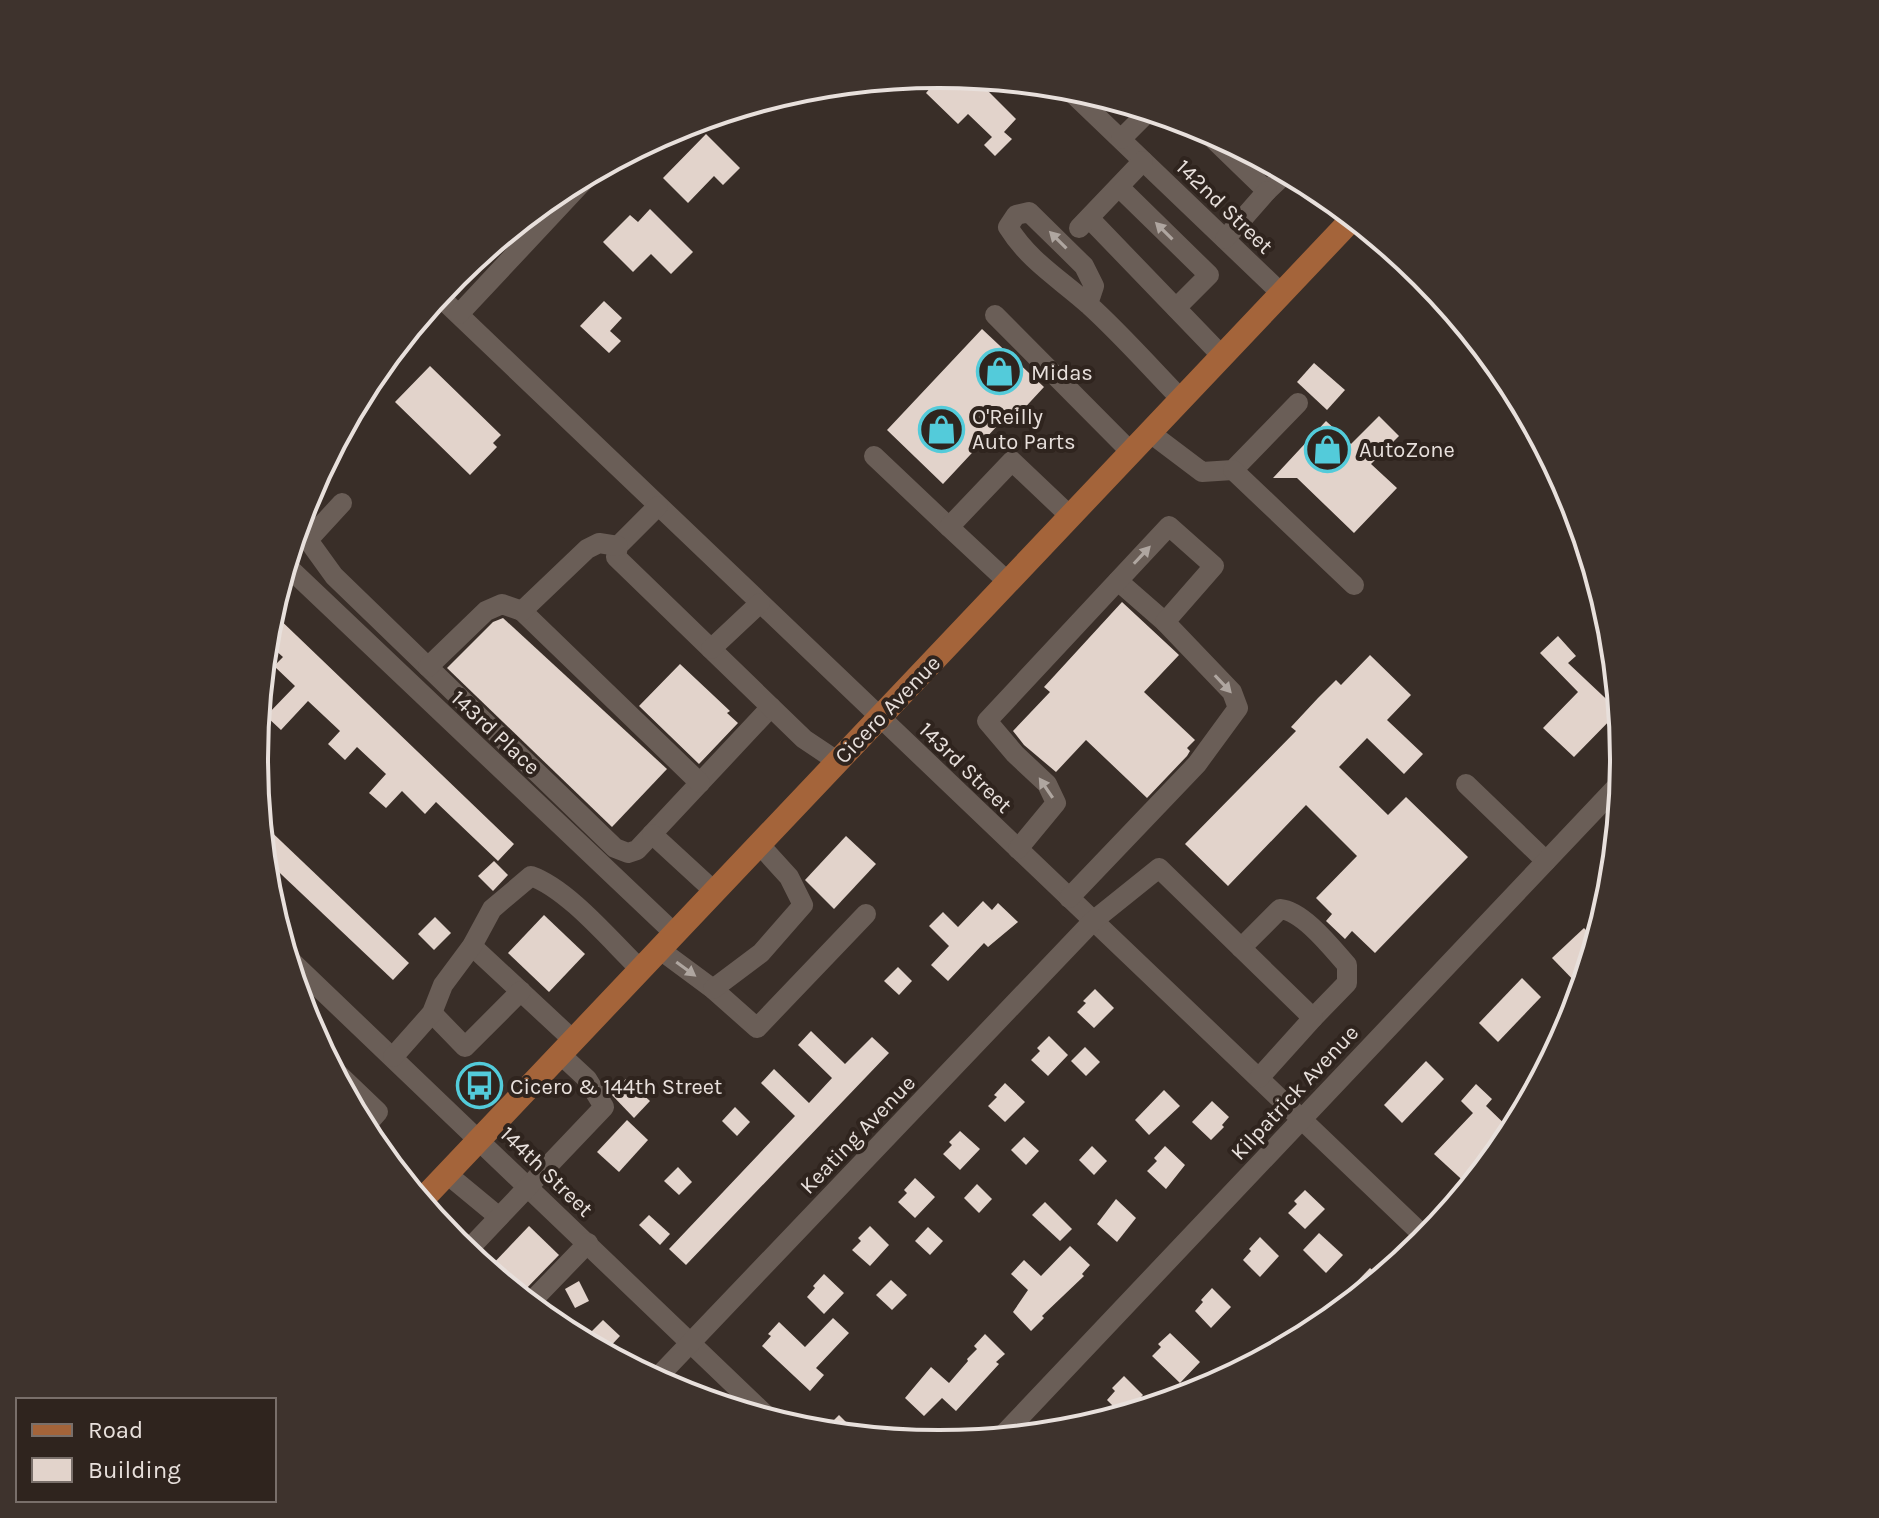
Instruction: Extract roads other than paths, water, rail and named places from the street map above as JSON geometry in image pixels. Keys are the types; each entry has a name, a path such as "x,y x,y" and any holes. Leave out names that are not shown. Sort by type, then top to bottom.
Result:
{"main road":[{"name":"Cicero Avenue","path":"429,1193 1346,225"}],"street":[{"name":"142nd Street","path":"1084,104 1281,293"},
{"path":"1121,139 1140,120"},
{"path":"1228,154 1267,191"},
{"path":"1143,161 1084,223 1176,308 1222,356"},
{"path":"1225,239 1278,180"},
{"path":"1119,187 1209,275 1176,308"},
{"path":"459,314 560,206"},
{"path":"1088,304 1094,286 1084,266 1029,212 1016,215 1008,227 1018,243 1045,271 1088,304 1181,399"},
{"name":"143rd Street","path":"448,304 1417,1230"},
{"path":"995,315 1131,452"},
{"path":"1149,432 1202,472 1233,470 1298,403"},
{"path":"874,456 1008,582"},
{"path":"949,527 1012,461 1070,516"},
{"path":"1233,470 1354,585"},
{"path":"342,503 308,540 334,576 615,848 628,853 637,850 771,707"},
{"path":"658,506 618,546 616,557 804,739 837,761"},
{"path":"1018,849 1056,803 1047,784 1015,754 987,721 1169,526 1214,566 1165,622"},
{"path":"522,611 587,549 599,543 618,546"},
{"name":"143rd Place","path":"295,573 713,989 757,1028 866,914"},
{"path":"1069,898 1197,764 1238,708 1232,692 1165,622 1118,581"},
{"path":"711,649 760,603"},
{"path":"428,667 486,611 502,604 522,611 700,783"},
{"path":"1466,784 1546,861"},
{"name":"Kilpatrick Avenue","path":"1012,1426 1609,795"},
{"path":"652,834 714,891"},
{"path":"713,989 761,953 803,905 789,877 759,844"},
{"name":"Keating Avenue","path":"664,1370 1093,921 1159,868 1241,948"},
{"path":"393,1057 432,1013 443,985 472,946 492,909 531,876 547,882 568,899 640,969"},
{"path":"1259,1078 1347,983 1347,965 1291,910 1280,909 1241,948 1313,1018"},
{"path":"472,946 521,991 566,1047 604,1107 475,1242"},
{"name":"144th Street","path":"303,972 753,1403"},
{"path":"432,1013 465,1047 521,991"},
{"path":"357,1092 378,1112 373,1118"},
{"path":"447,1174 499,1217"},
{"path":"537,1295 588,1243"}],"place":[{"name":"Midas","path":"1000,372"},
{"name":"O'Reilly Auto Parts","path":"941,429"},
{"name":"AutoZone","path":"1328,449"},
{"name":"Cicero & 144th Street","path":"479,1086"}]}
